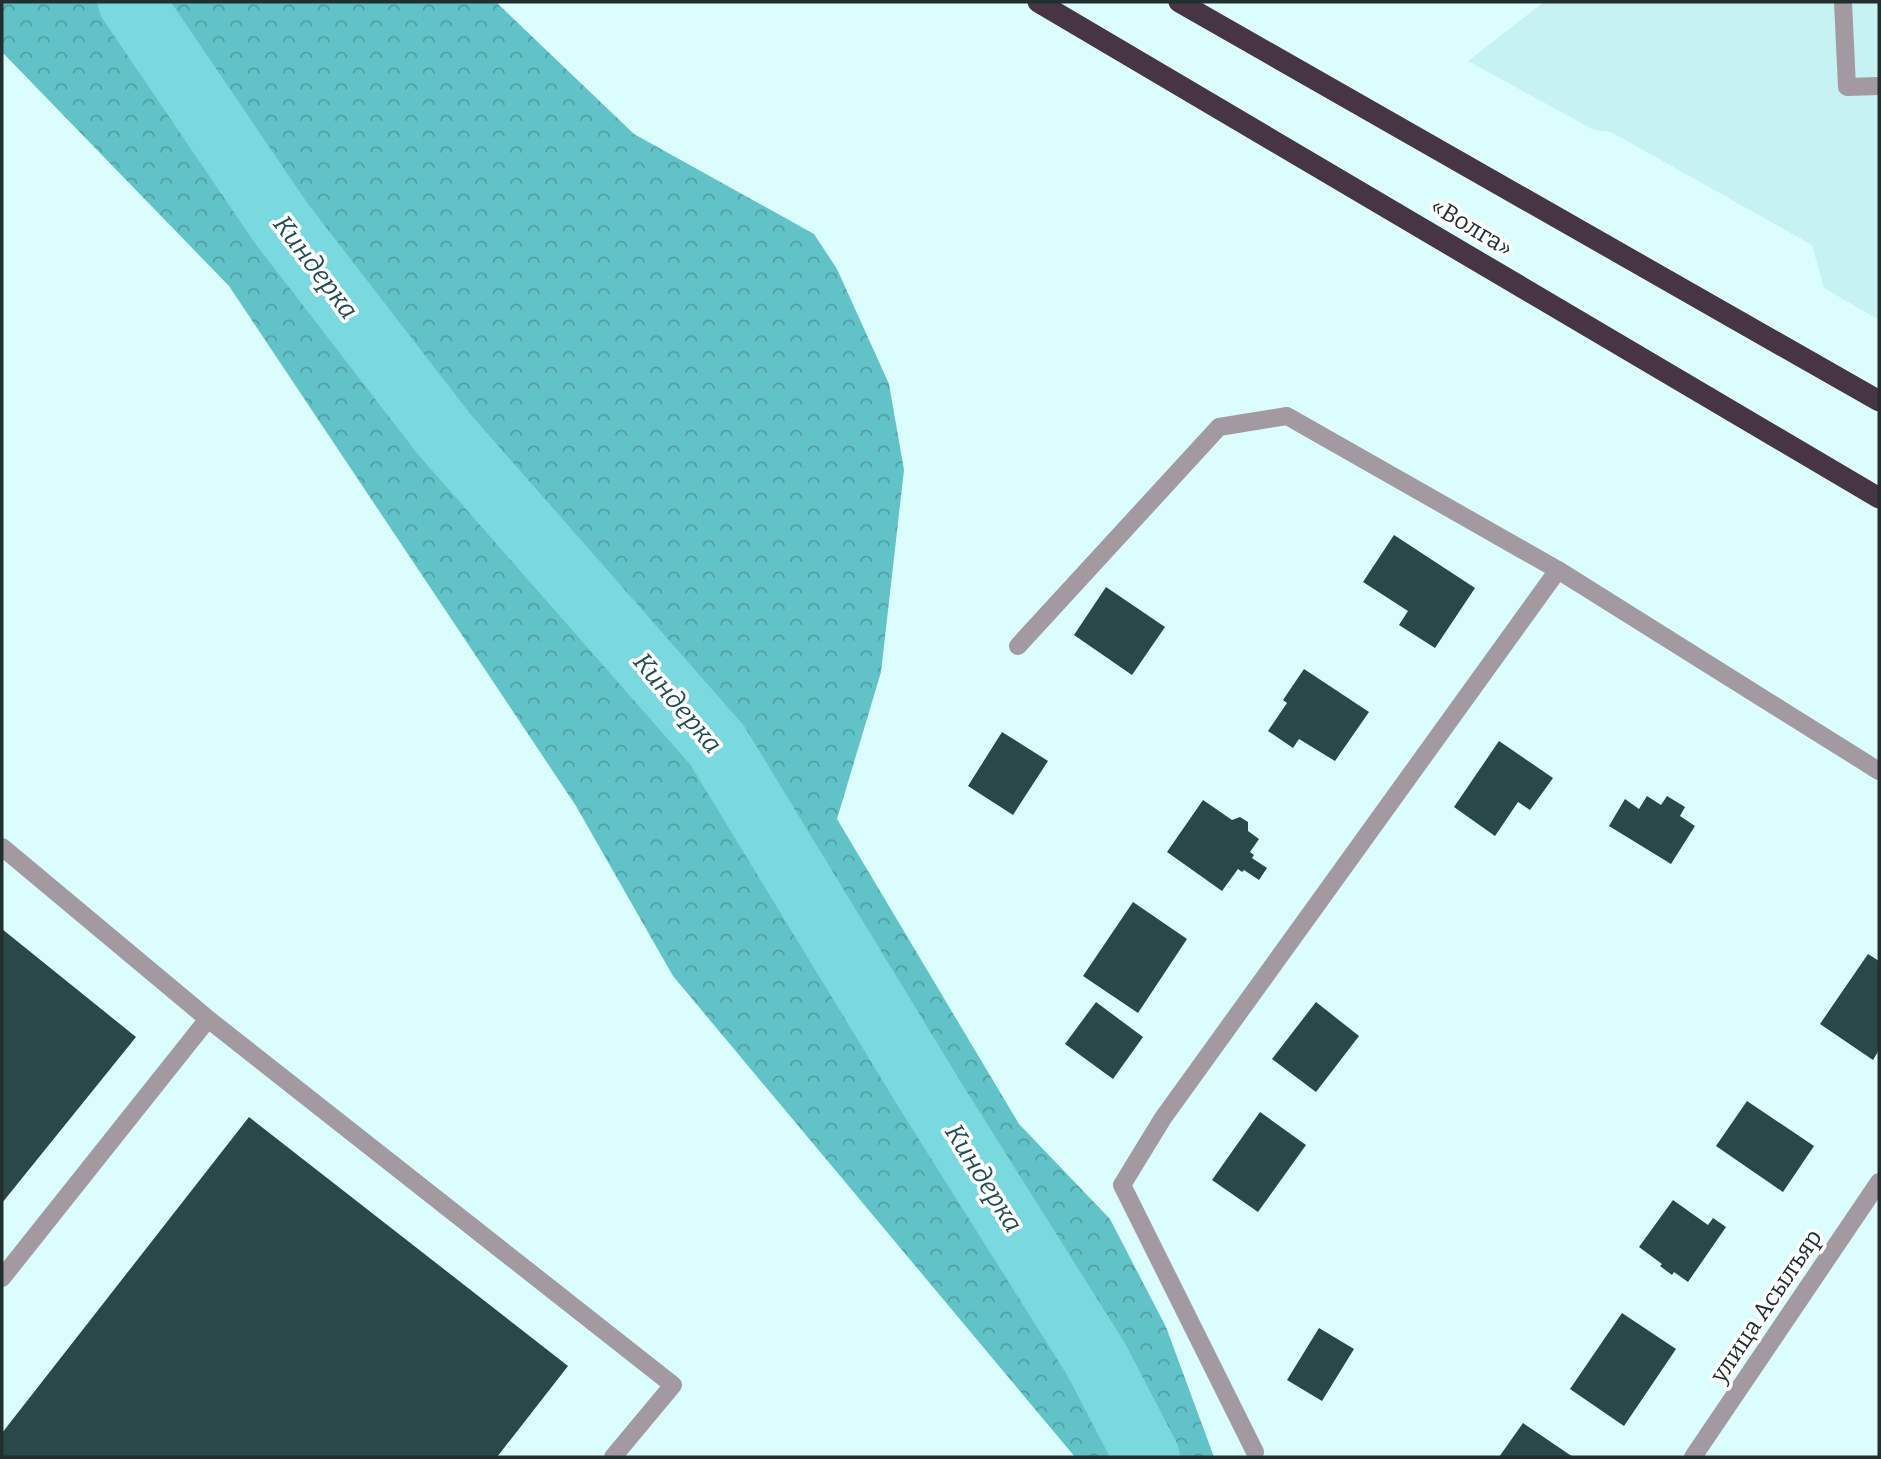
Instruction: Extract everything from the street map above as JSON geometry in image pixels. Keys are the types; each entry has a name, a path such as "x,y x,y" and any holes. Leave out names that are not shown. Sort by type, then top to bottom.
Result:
{"highway":[{"name":"«Волга»","path":"1038,2 1879,498"},
{"name":"«Волга»","path":"1179,2 1879,401"}],"street":[{"path":"1843,2 1847,87 1879,86"},
{"path":"1018,646 1219,427 1287,416 1558,570 1879,771"},
{"path":"1255,1452 1122,1185 1163,1118 1558,570"},
{"path":"2,847 208,1019 673,1385 613,1457"},
{"path":"2,1278 208,1019"},
{"name":"улица Асылъяр","path":"1693,1457 1879,1182"}],"shaded area":[{"path":"1544,2 1879,2 1879,320 1824,288 1812,245 1611,132 1594,130 1468,61"}],"green space":[{"path":"2,2 496,2 634,134 814,234 837,269 889,384 904,470 881,672 837,819 1019,1124 1110,1219 1166,1327 1214,1457 1075,1457 673,976 576,806 229,286 2,52"}],"building":[{"path":"1394,535 1475,588 1435,648 1399,625 1408,611 1363,582"},
{"path":"1106,587 1165,627 1132,675 1074,635"},
{"path":"1304,669 1369,712 1335,761 1299,739 1293,748 1268,731 1287,703 1283,700"},
{"path":"1002,732 1048,761 1013,815 968,786"},
{"path":"1499,741 1553,778 1530,810 1518,802 1495,836 1454,807"},
{"path":"1647,796 1661,805 1667,796 1685,807 1680,816 1695,826 1671,864 1609,826 1625,799 1639,809"},
{"path":"1203,800 1232,820 1240,817 1248,822 1248,831 1259,839 1250,852 1254,855 1252,858 1267,868 1259,880 1238,869 1222,891 1167,852"},
{"path":"1133,902 1187,939 1138,1013 1083,976"},
{"path":"2,929 136,1037 2,1203"},
{"path":"1868,954 1879,961 1879,1050 1873,1060 1820,1024"},
{"path":"1096,1002 1143,1037 1113,1079 1065,1044"},
{"path":"1316,1002 1359,1036 1316,1092 1272,1059"},
{"path":"1747,1101 1814,1146 1783,1192 1716,1146"},
{"path":"1260,1112 1306,1145 1258,1212 1212,1180"},
{"path":"249,1117 568,1366 497,1457 2,1457 2,1433"},
{"path":"1673,1200 1708,1225 1713,1218 1726,1227 1688,1282 1674,1272 1672,1275 1639,1247"},
{"path":"1622,1313 1676,1349 1624,1426 1570,1389"},
{"path":"1319,1328 1354,1349 1322,1401 1287,1380"},
{"path":"1523,1423 1573,1457 1499,1457"}],"waterway":[{"name":"Киндерка","path":"131,2 281,223 444,434 717,745 930,1095 1096,1359 1147,1457"}]}
